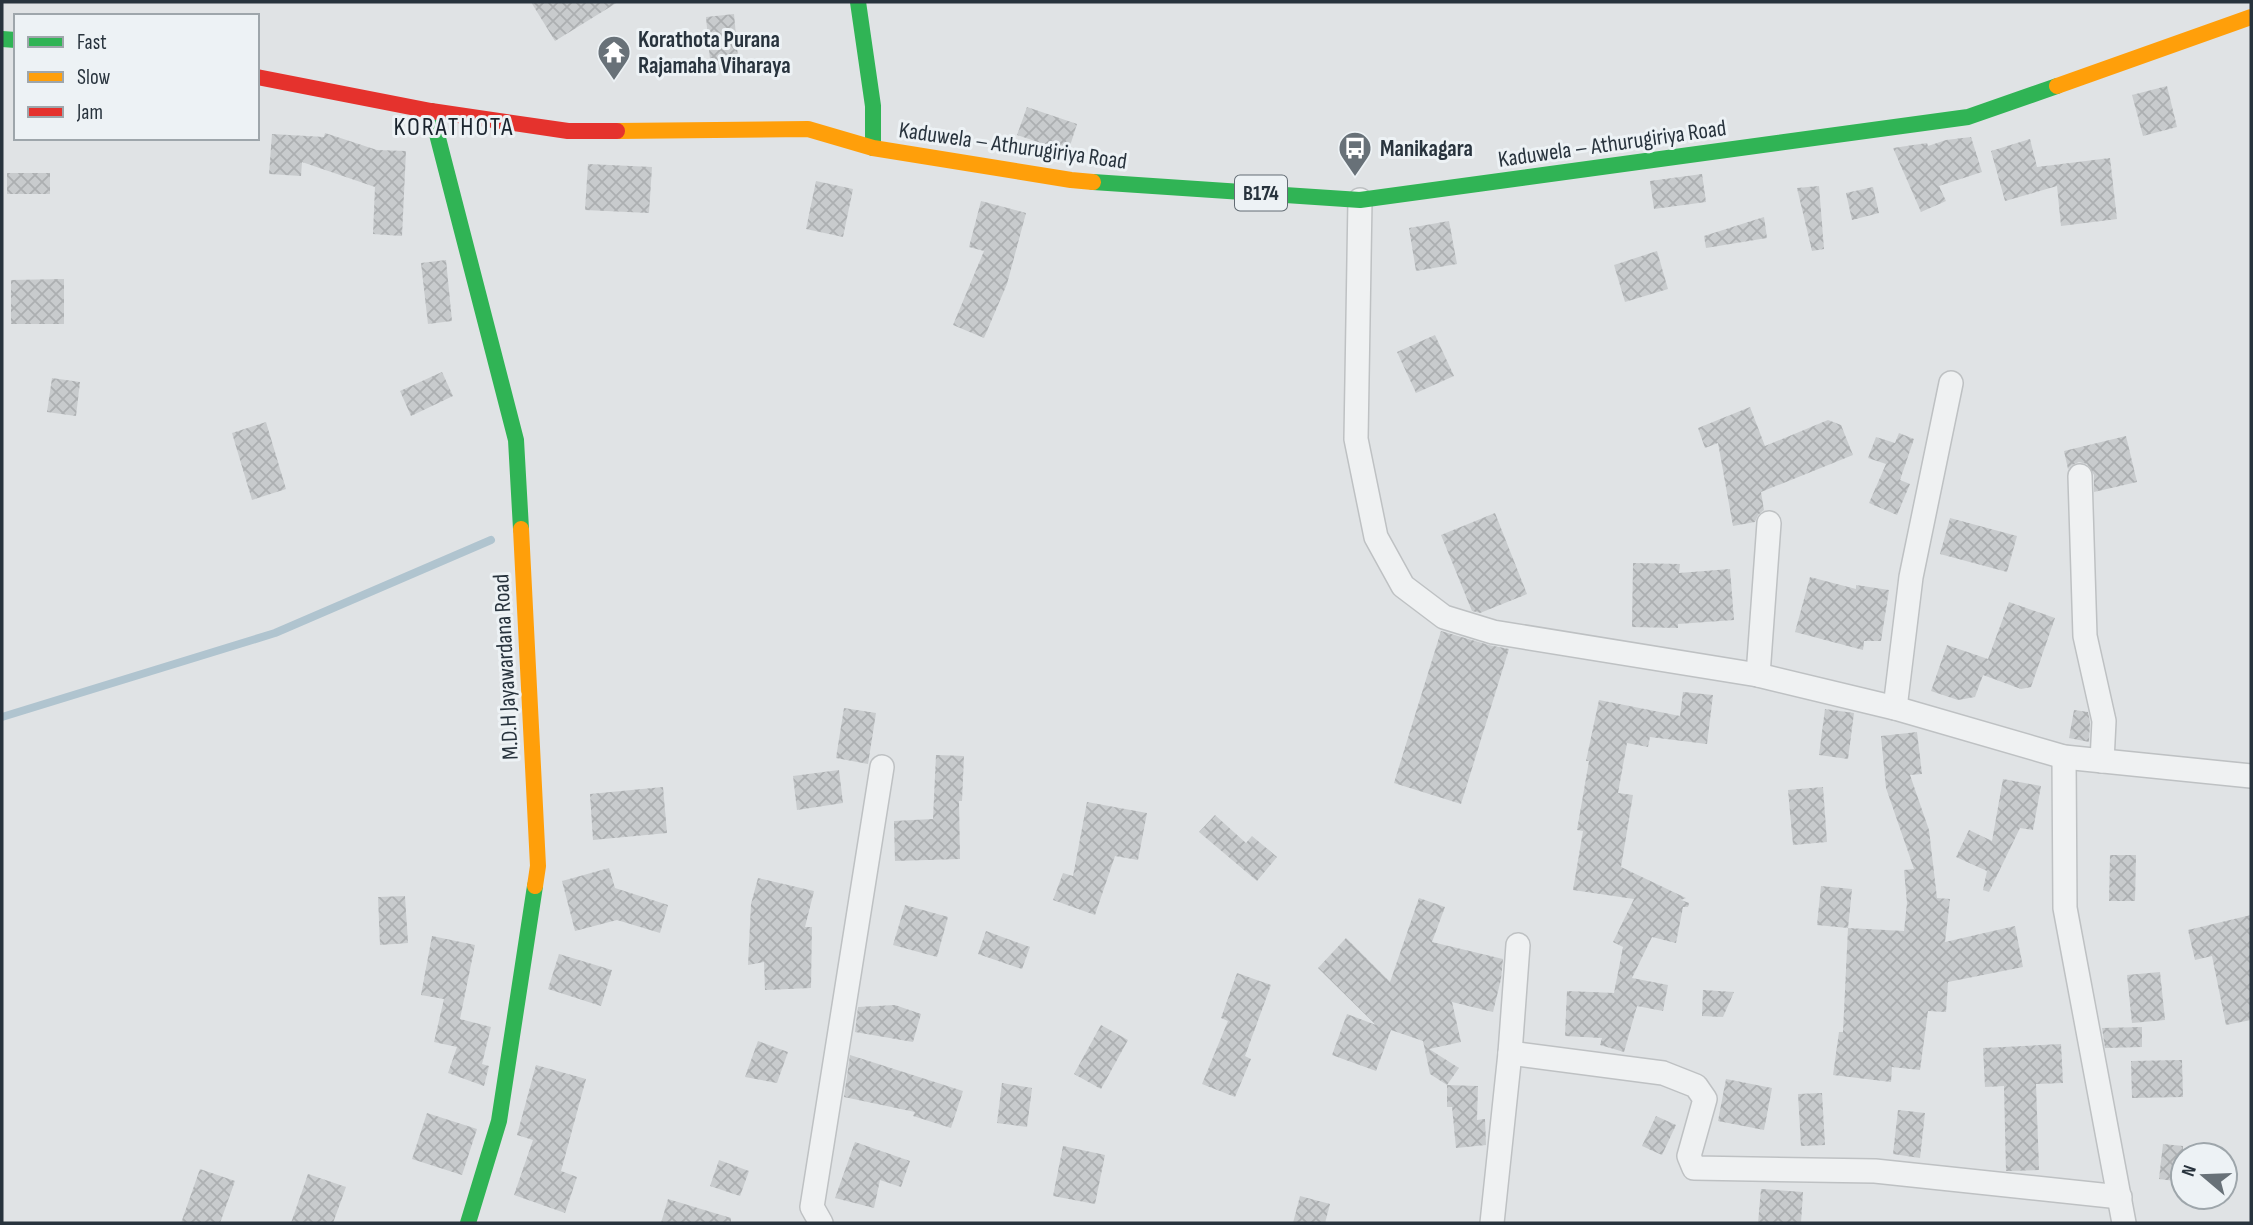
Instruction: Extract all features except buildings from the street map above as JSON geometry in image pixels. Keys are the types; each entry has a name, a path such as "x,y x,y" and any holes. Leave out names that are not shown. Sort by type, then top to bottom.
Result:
{"main road":[{"path":"858,2 873,106 873,148"},
{"name":"Kaduwela – Athurugiriya Road","path":"259,77 431,111 568,131 808,129 873,148 1071,180 1360,200 1968,117 2251,17"},
{"name":"M.D.H Jayawardana Road","path":"431,111 516,440 538,866 499,1121 468,1223"}],"street":[{"path":"1360,200 1356,439 1376,537 1403,586 1444,617 1493,632 1758,675 1895,708 2064,757 2251,776"},
{"path":"1895,708 1911,577 1951,383"},
{"path":"2080,476 2085,636 2104,721 2102,761"},
{"path":"1758,675 1769,523"},
{"path":"2064,757 2065,908 2124,1223"},
{"path":"821,1223 812,1207 882,767"},
{"path":"1492,1223 1518,945"},
{"path":"1510,1053 1663,1073 1696,1086 1705,1099 1689,1156 1694,1168 1875,1171 2120,1197"}],"waterway":[{"path":"2,717 275,633 491,540"}],"traffic: fast":[{"path":"858,2 873,106 873,148"},
{"path":"2,39 14,40"},
{"path":"1093,182 1360,200 1968,117 2057,86"},
{"path":"431,111 516,440 521,529"},
{"path":"468,1223 499,1121 535,886"}],"traffic: slow":[{"path":"2057,86 2251,17"},
{"path":"617,131 808,129 873,148 1093,182"},
{"path":"521,529 538,866 535,886"}],"traffic: jam":[{"path":"259,77 431,111 568,131 617,131"}],"place":[{"name":"Korathota Purana Rajamaha Viharaya","path":"614,82"},
{"name":"Manikagara","path":"1355,178"}],"district":[{"name":"KORATHOTA","path":"454,126"}]}
